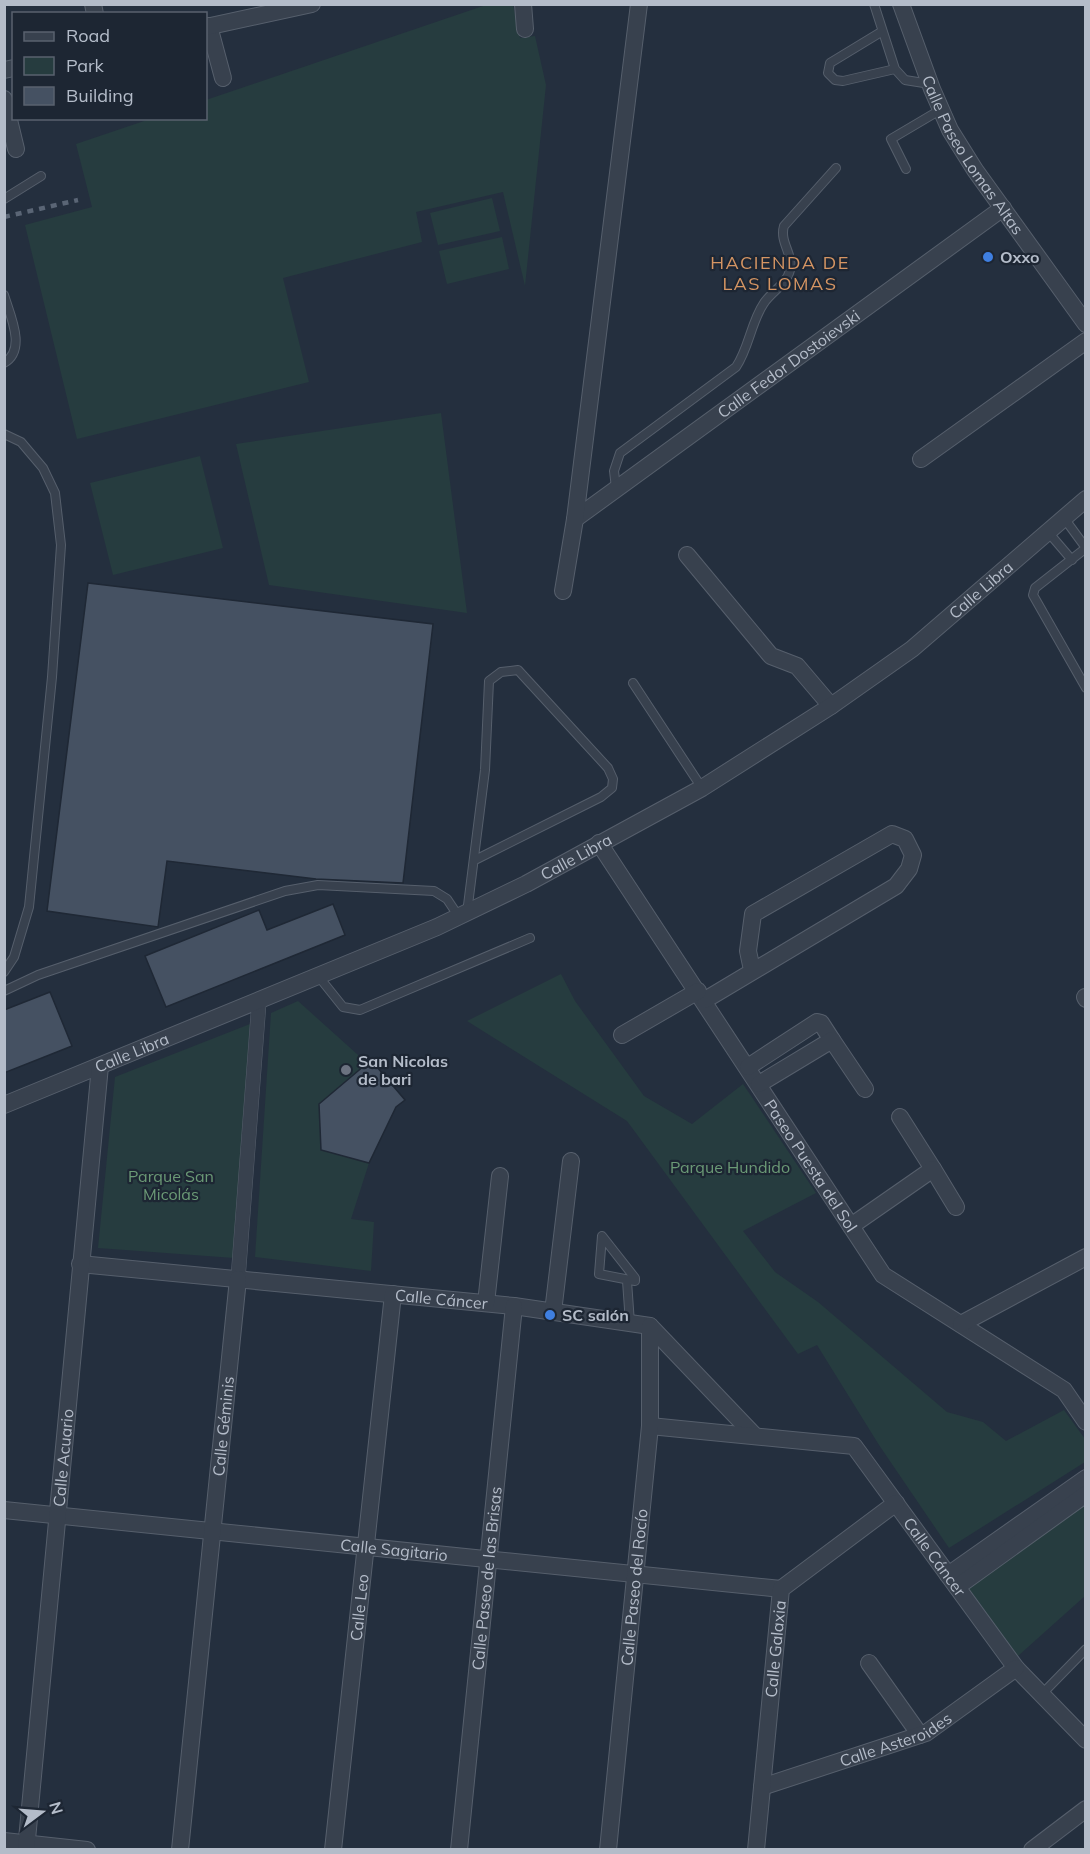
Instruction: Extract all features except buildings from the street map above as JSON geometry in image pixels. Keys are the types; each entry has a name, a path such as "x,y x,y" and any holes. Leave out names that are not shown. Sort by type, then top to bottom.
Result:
{"street":[{"path":"223,78 207,27 312,4"},
{"path":"523,4 525,29"},
{"path":"563,591 575,519 639,4"},
{"name":"Calle Paseo Lomas Altas","path":"901,4 940,110 961,148 1082,313"},
{"path":"4,99 16,149"},
{"name":"Calle Fedor Dostoievski","path":"575,519 1003,208"},
{"path":"921,459 1086,341"},
{"name":"Calle Libra","path":"4,1105 259,1002 463,915 702,788 831,706 912,649 1086,499"},
{"path":"687,555 771,656 797,666 831,706"},
{"path":"622,1035 752,970 896,886 909,869 913,855 904,839 892,834 753,914 748,951 752,970"},
{"name":"Paseo Puesta del Sol","path":"599,843 883,1275 1064,1390 1086,1422"},
{"name":"Calle Géminis","path":"180,1850 238,1279 259,1002"},
{"path":"748,1068 817,1022 821,1023 865,1089"},
{"path":"759,1084 832,1040"},
{"name":"Calle Acuario","path":"26,1846 100,1066"},
{"path":"900,1117 956,1207"},
{"path":"553,1312 571,1161"},
{"path":"851,1226 933,1169"},
{"path":"486,1303 500,1176"},
{"path":"961,1324 1086,1257"},
{"name":"Calle Cáncer","path":"80,1264 514,1306 650,1326"},
{"name":"Calle Leo","path":"333,1850 393,1294"},
{"name":"Calle Paseo de las Brisas","path":"459,1850 514,1306"},
{"path":"650,1326 755,1436"},
{"name":"Calle Paseo del Rocío","path":"608,1850 650,1426 650,1326"},
{"name":"Calle Cáncer","path":"650,1426 854,1446 1016,1668 1086,1740"},
{"path":"952,1581 1086,1478"},
{"path":"952,1581 1086,1494"},
{"name":"Calle Galaxia","path":"756,1850 781,1589 896,1503"},
{"name":"Calle Sagitario","path":"4,1510 781,1589"},
{"path":"869,1663 920,1736"},
{"name":"Calle Asteroides","path":"762,1787 920,1736 1016,1668"},
{"path":"1032,1850 1086,1809"},
{"path":"4,1841 26,1846 87,1850"}],"lane":[{"path":"874,4 895,69 905,80 930,84"},
{"path":"882,32 830,63 828,73 835,80 843,81 895,69"},
{"path":"906,169 891,139 940,110"},
{"path":"616,488 614,471 620,453 736,368 744,356 763,304 788,276 791,267 781,236 784,226 836,168"},
{"path":"4,199 41,176"},
{"path":"4,295 16,349 13,358 4,363"},
{"path":"4,435 21,442 44,468 55,493 61,545 52,677 29,907 14,957 4,972"},
{"path":"1064,518 1086,548 1035,588 1033,595 1086,688"},
{"path":"1048,532 1071,560"},
{"path":"463,915 475,860 485,770 489,681 501,672 518,670 608,768 613,779 612,788 601,797 475,860"},
{"path":"633,683 702,788"},
{"path":"4,991 38,975 285,891 318,885 434,891 447,899 463,915"},
{"path":"319,977 343,1007 360,1010 530,938"},
{"path":"602,1236 635,1280 627,1281 598,1274 602,1236"},
{"path":"627,1281 630,1323"},
{"path":"1042,1694 1086,1649"}],"path":[{"path":"1086,1518 1086,1546"}],"green space":[{"path":"486,5 513,5 520,38 535,36 546,85 525,286 503,192 416,212 422,242 283,278 309,382 77,439 25,225 92,207 76,144 147,120 207,120 207,100"},
{"path":"492,198 500,231 438,245 430,213"},
{"path":"502,237 509,269 447,284 439,251"},
{"path":"441,413 467,613 269,585 236,444"},
{"path":"200,456 223,548 113,575 90,483"},
{"name":"Parque Hundido","path":"561,974 575,1001 644,1096 692,1124 743,1084 816,1193 743,1231 775,1272 818,1302 947,1412 983,1422 1006,1441 1064,1410 1085,1439 1085,1462 949,1548 879,1445 817,1345 798,1354 627,1121 467,1021"},
{"path":"298,1001 367,1063 319,1105 321,1150 369,1163 351,1219 374,1222 371,1271 255,1257 271,1013"},
{"name":"Parque San Micolás","path":"250,1024 234,1258 98,1248 115,1077"},
{"path":"1085,1503 1085,1596 1018,1656 968,1588"}],"railway":[{"path":"4,217 78,200"}],"place":[{"name":"Oxxo","path":"988,257"},
{"name":"San Nicolas de bari","path":"346,1070"},
{"name":"SC salón","path":"550,1315"}],"district":[{"name":"HACIENDA DE LAS LOMAS","path":"780,272"}]}
